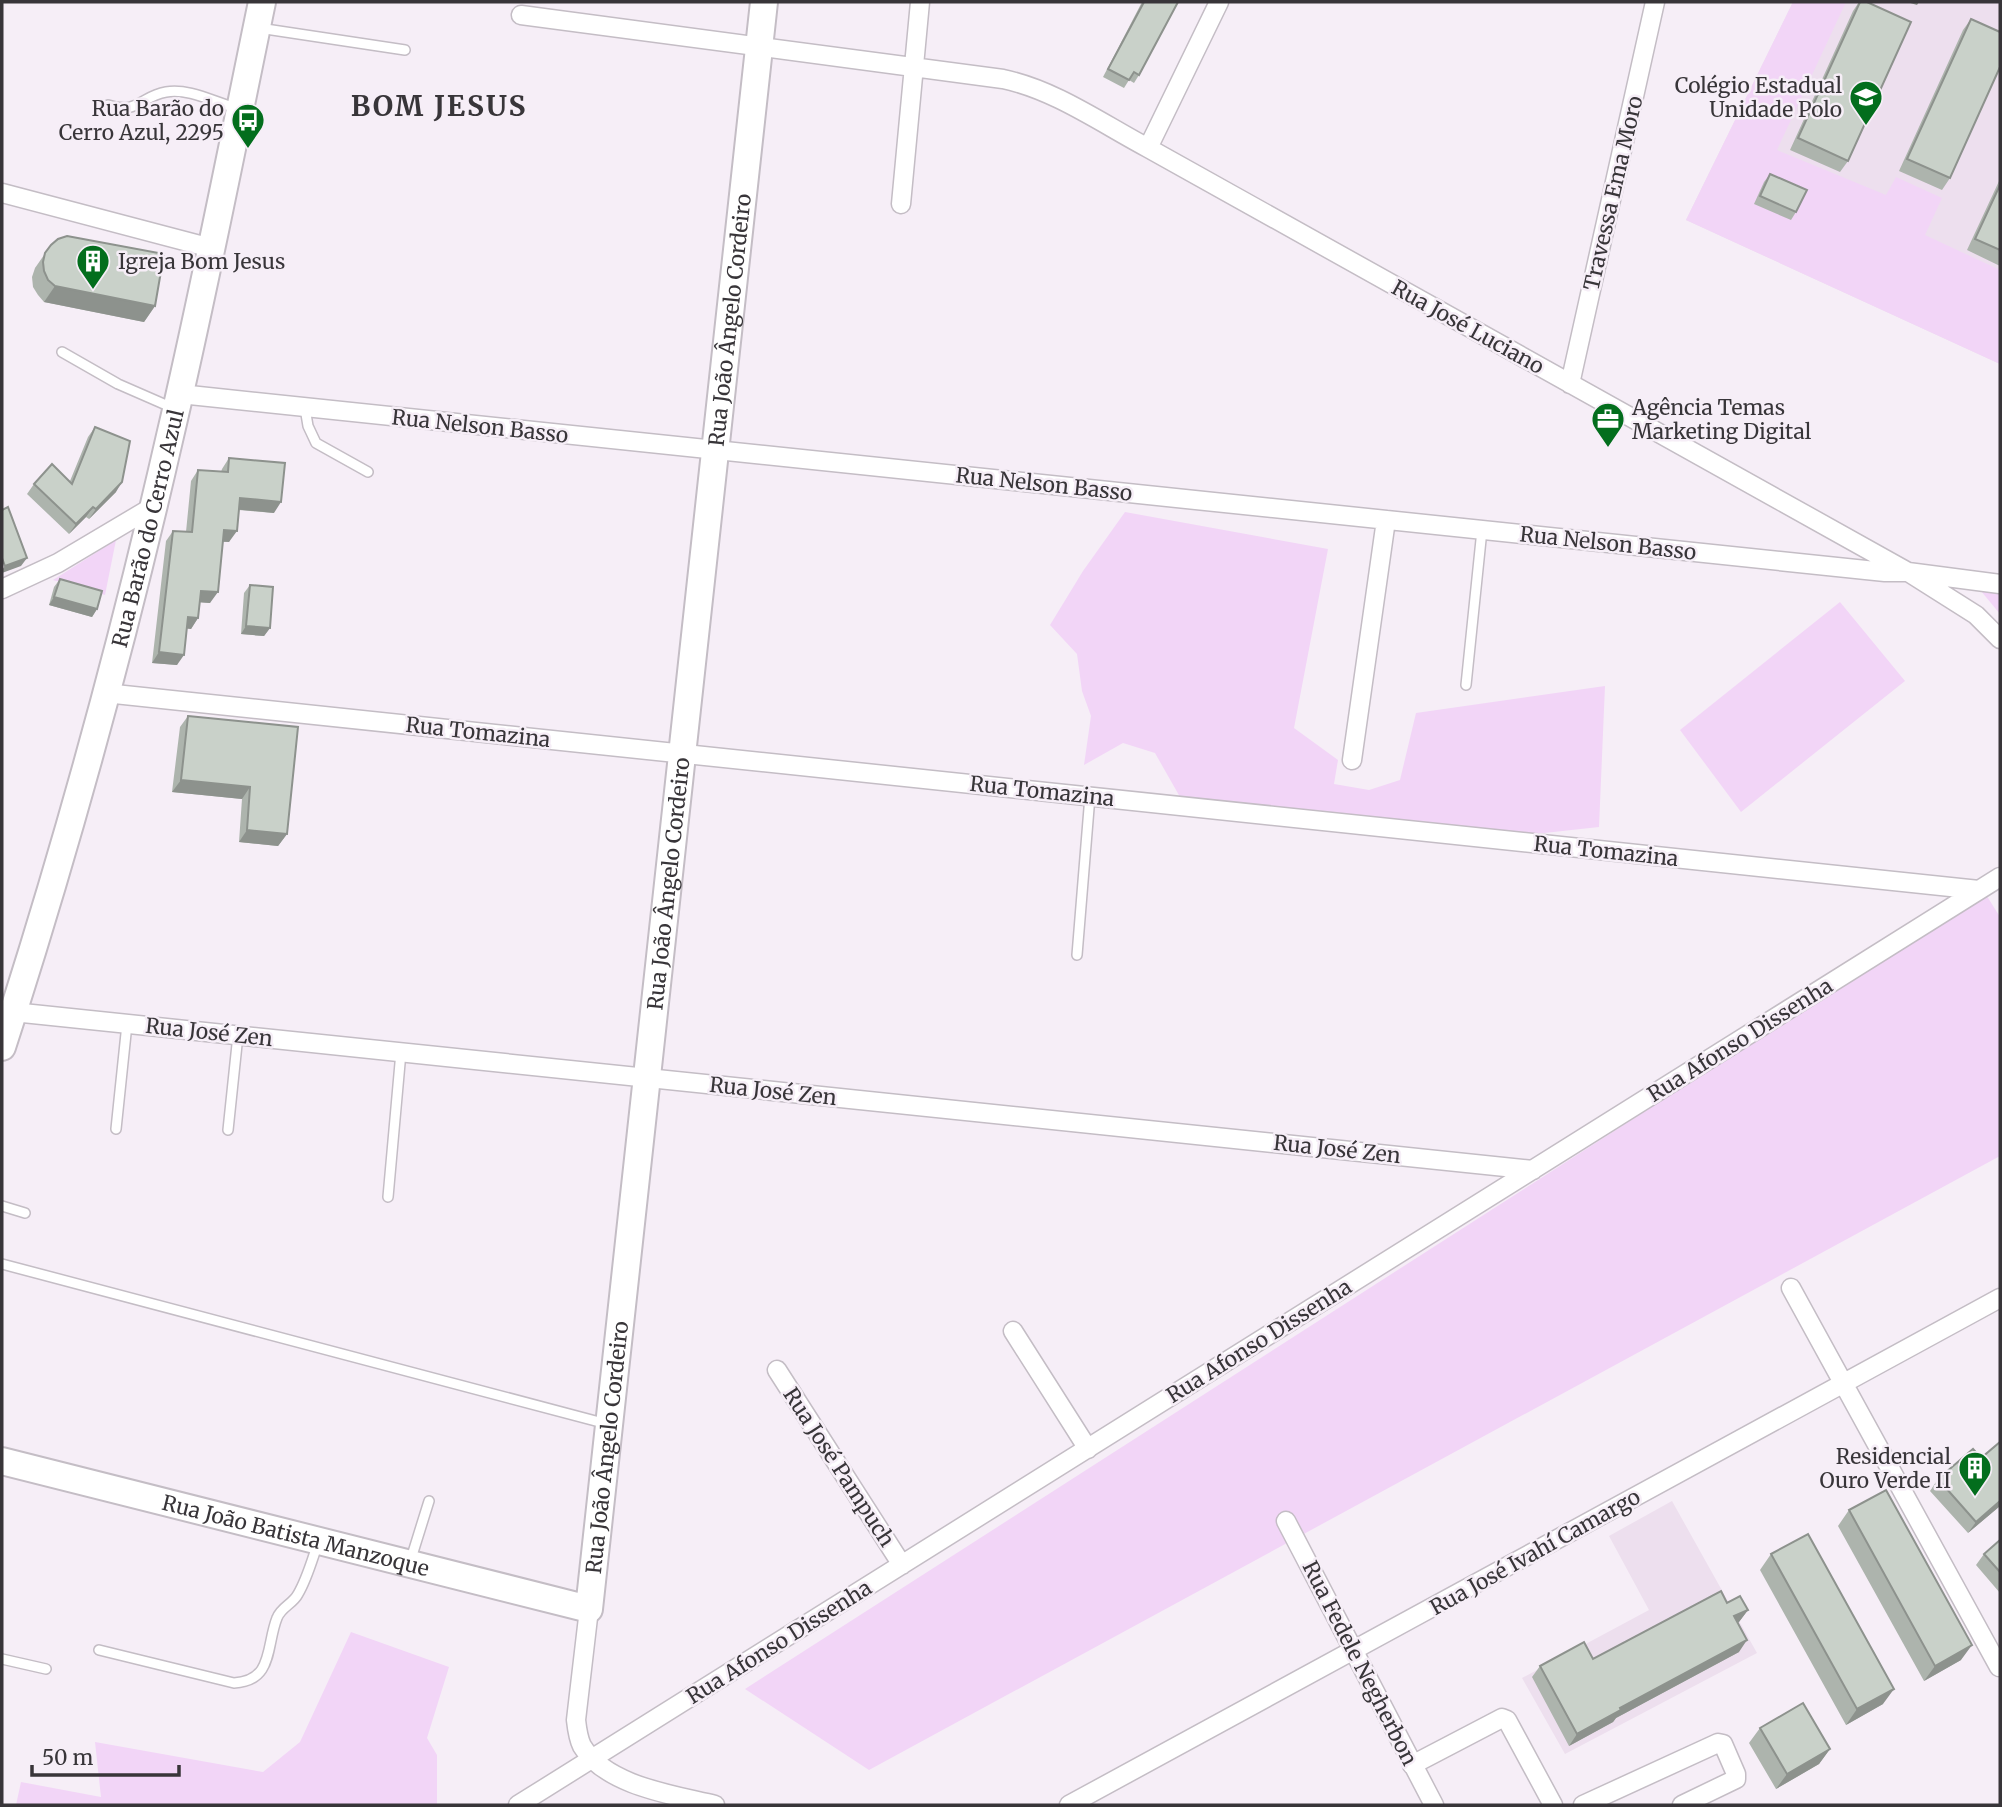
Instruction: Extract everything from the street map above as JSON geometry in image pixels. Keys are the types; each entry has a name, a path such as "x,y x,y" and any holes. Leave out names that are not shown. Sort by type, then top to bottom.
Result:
{"street":[{"name":"Rua Barão do Cerro Azul","path":"2,1047 71,821 154,506 262,2"},
{"name":"Rua João Ângelo Cordeiro","path":"593,1759 577,1734 576,1720 764,2"},
{"path":"901,204 920,2"},
{"path":"1148,148 1219,2"},
{"name":"Travessa Ema Moro","path":"1570,384 1655,2"},
{"name":"Rua José Luciano","path":"521,15 1003,79 1033,87 1148,148 1908,572 1976,615 2000,639"},
{"path":"2,193 211,248"},
{"name":"Rua Nelson Basso","path":"178,402 305,408 1885,572 1908,572 2000,584"},
{"path":"2,589 58,563 154,506"},
{"path":"1353,760 1386,520"},
{"name":"Rua Tomazina","path":"105,693 1979,890"},
{"name":"Rua Afonso Dissenha","path":"517,1805 2000,877"},
{"name":"Rua José Zen","path":"13,1012 1533,1170"},
{"path":"1791,1288 1999,1667"},
{"name":"Rua José Ivahí Camargo","path":"1069,1805 2000,1298"},
{"path":"1013,1331 1088,1449"},
{"name":"Rua José Pampuch","path":"777,1370 902,1565"},
{"name":"Rua João Batista Manzoque","path":"2,1461 589,1609"},
{"name":"Rua Fedele Negherbon","path":"1286,1521 1434,1805"},
{"path":"1412,1765 1502,1718 1507,1720 1553,1805"},
{"path":"1583,1805 1718,1743 1723,1744 1736,1779 1682,1805"},
{"path":"593,1759 609,1772 628,1781 690,1802 715,1805"}],"lane":[{"path":"257,28 405,50"},
{"path":"108,105 121,109 134,107 164,92 184,92 240,110"},
{"path":"62,352 118,384 178,402"},
{"path":"305,408 308,426 316,443 368,472"},
{"path":"1466,685 1482,530"},
{"path":"1077,955 1090,796"},
{"path":"116,1129 127,1024"},
{"path":"228,1130 238,1035"},
{"path":"388,1197 401,1052"},
{"path":"2,1206 25,1213"},
{"path":"2,1264 609,1425"},
{"path":"410,1563 429,1500"},
{"path":"99,1650 234,1683 246,1682 257,1676 266,1663 278,1615 300,1592 319,1541"},
{"path":"2,1659 46,1669"}],"shaded area":[{"name":"Colégio Estadual Unidade Polo","path":"1793,2 2000,2 2000,364 1686,220"},
{"path":"1793,2 1846,2 1777,150 1886,195 1896,177 1942,198 1925,235 2000,270 2000,364 1686,220"},
{"path":"1125,512 1328,549 1294,728 1338,760 1334,784 1369,790 1400,780 1416,713 1605,686 1599,827 1526,835 1180,797 1155,753 1123,743 1084,765 1091,716 1082,691 1077,654 1050,625 1083,571"},
{"path":"116,540 105,595 53,580"},
{"path":"1981,591 2000,594 2000,614"},
{"path":"1840,602 1905,681 1741,812 1680,730"},
{"path":"1985,893 2000,917 2000,1156 869,1770 745,1689"},
{"path":"1672,1501 1757,1653 1565,1754 1522,1678 1649,1610 1609,1536"},
{"path":"351,1632 449,1667 427,1738 437,1755 437,1805 16,1805 21,1782 101,1797 95,1742 263,1772 300,1742"}],"building":[{"path":"1144,2 1178,2 1139,75 1134,72 1129,80 1108,69"},
{"path":"1860,2 1867,2 1911,22 1848,161 1798,138"},
{"path":"1971,19 2000,32 2000,67 1950,178 1907,159"},
{"path":"1770,174 1807,190 1796,212 1760,196"},
{"path":"2000,185 2000,250 1975,239"},
{"name":"Igreja Bom Jesus","path":"67,236 164,254 155,306 55,286 44,271 45,253 58,239"},
{"path":"95,427 130,441 122,482 96,509 93,507 76,524 34,484 52,464 72,484"},
{"path":"229,458 285,463 281,502 240,498 237,531 224,530 218,592 201,591 198,618 188,617 184,655 159,652 173,531 192,532 198,470 228,472"},
{"path":"8,507 27,558 5,566 2,558 2,510"},
{"path":"60,579 102,591 97,609 54,597"},
{"path":"250,585 273,587 270,628 246,626"},
{"path":"188,716 298,727 287,834 247,830 250,787 181,780"},
{"path":"2000,1442 2000,1501 1976,1522 1938,1479 1973,1449 1981,1458"},
{"path":"1886,1490 1972,1645 1935,1666 1849,1510"},
{"path":"1808,1534 1894,1689 1857,1709 1771,1554"},
{"path":"2000,1540 2000,1572 1984,1554"},
{"path":"1721,1591 1727,1603 1740,1596 1748,1610 1734,1616 1747,1640 1577,1734 1540,1666 1584,1642 1593,1659"},
{"path":"1803,1703 1830,1749 1787,1774 1760,1728"}],"place":[{"name":"Colégio Estadual Unidade Polo","path":"1866,127"},
{"name":"Rua Barão do Cerro Azul, 2295","path":"248,150"},
{"name":"Igreja Bom Jesus","path":"93,291"},
{"name":"Agência Temas Marketing Digital","path":"1608,449"},
{"name":"Residencial Ouro Verde II","path":"1975,1498"}],"district":[{"name":"BOM JESUS","path":"439,106"}]}
